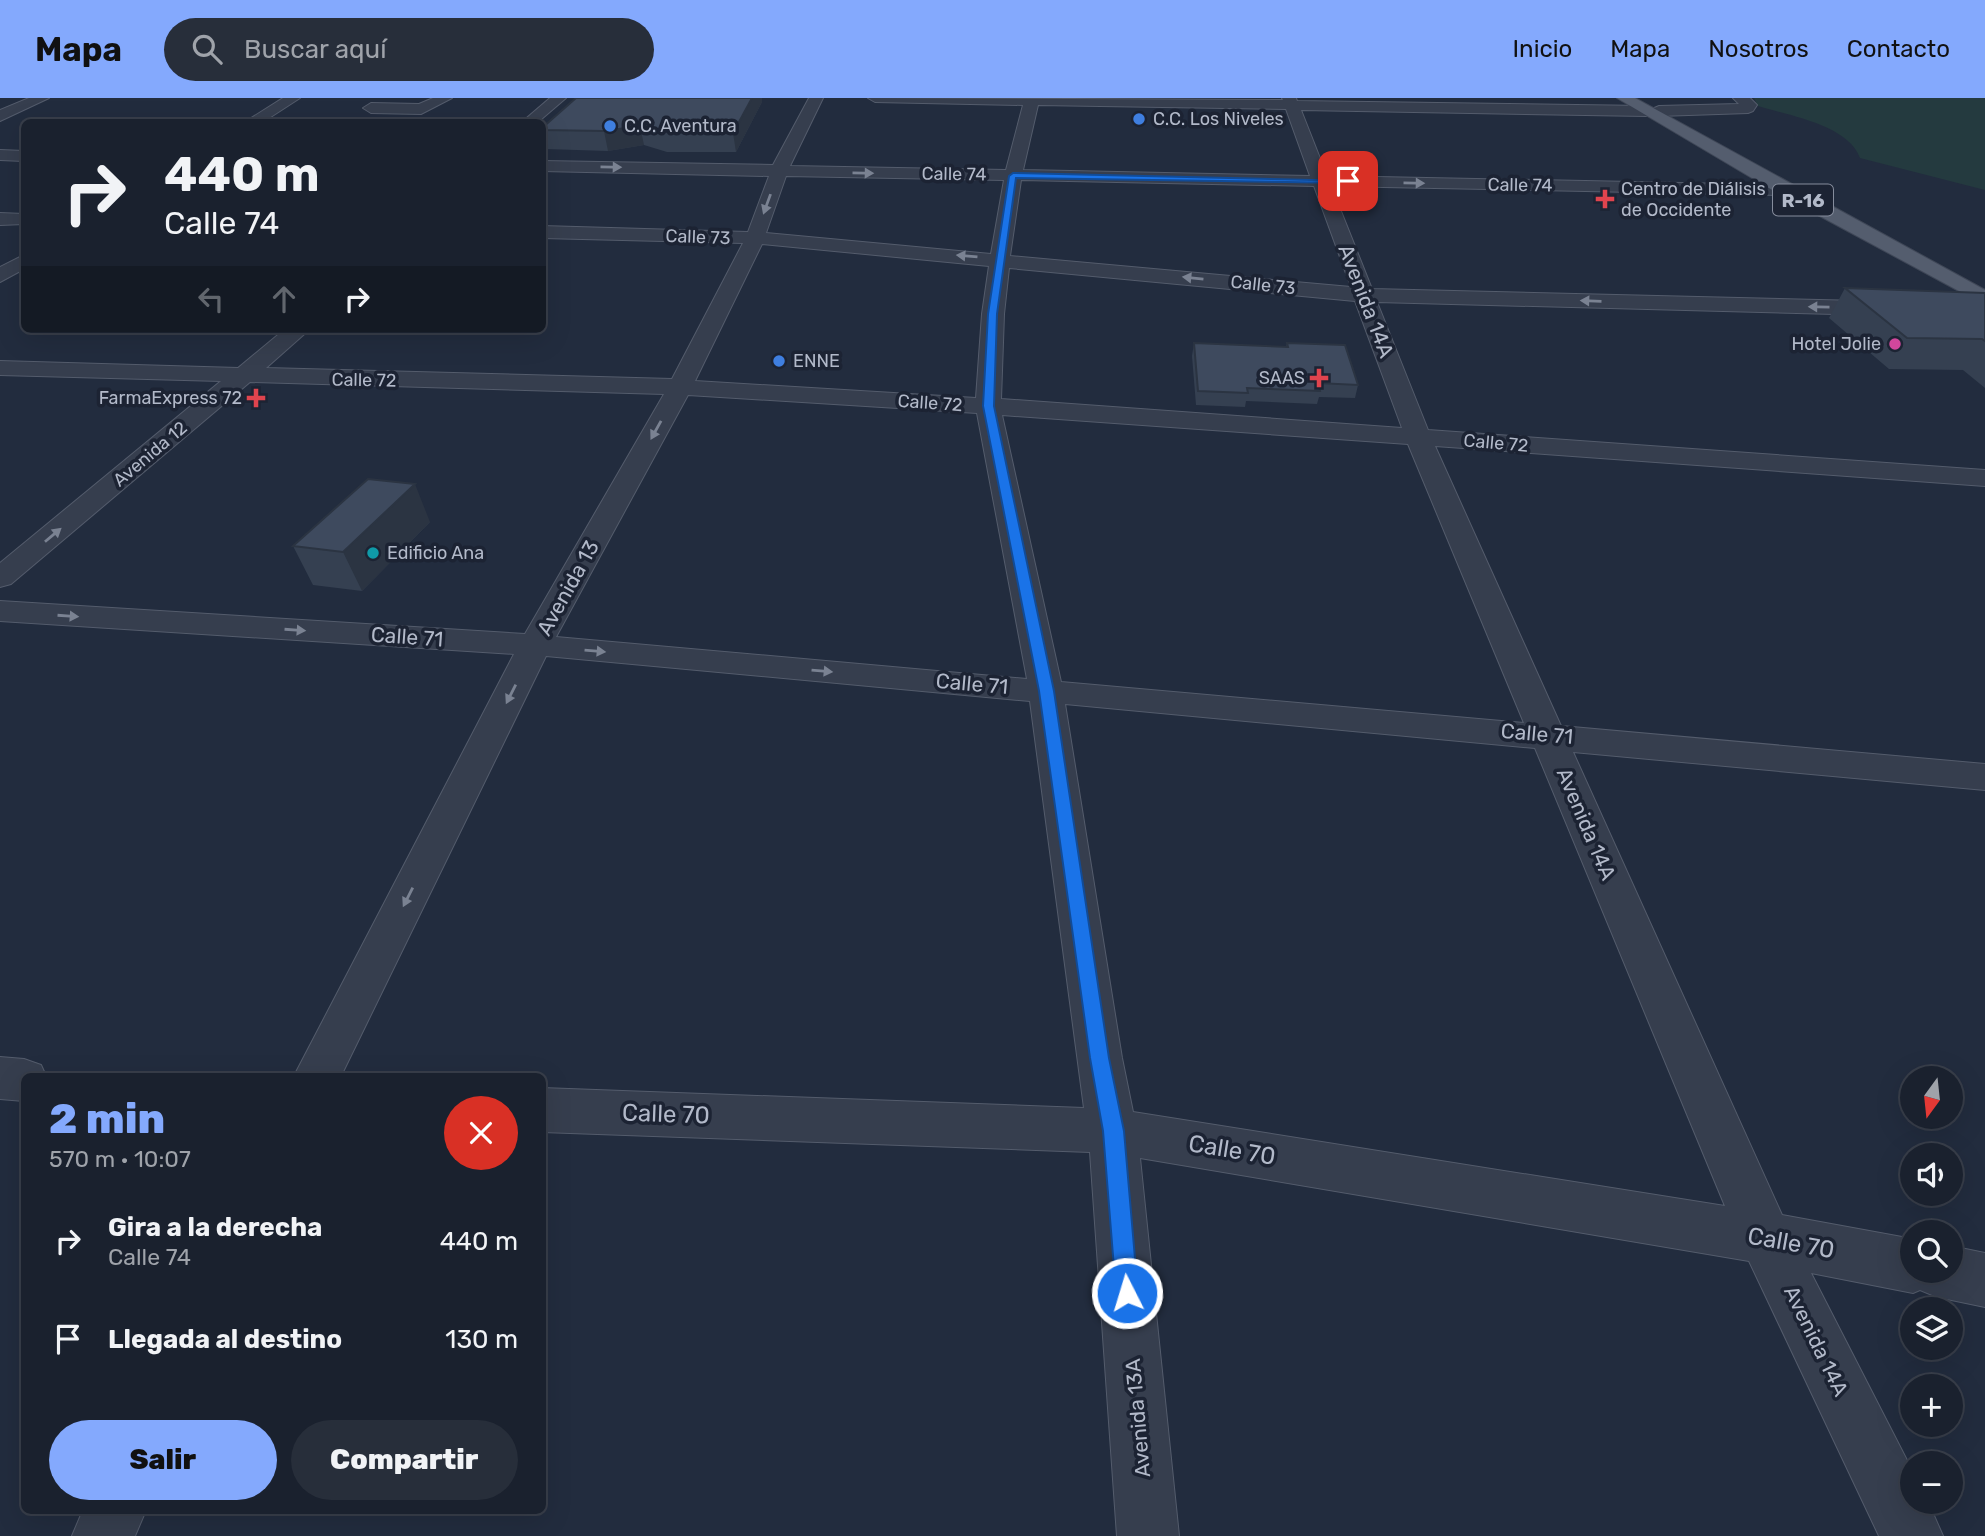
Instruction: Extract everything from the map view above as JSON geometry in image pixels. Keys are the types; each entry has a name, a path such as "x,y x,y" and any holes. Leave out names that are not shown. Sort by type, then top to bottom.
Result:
{"main road":[{"name":"R-16","path":"1624,98 1647,107 1985,288"},
{"name":"R-16","path":"1647,107 1784,190 1985,299"}],"street":[{"path":"0,117 42,98"},
{"path":"258,119 293,98"},
{"path":"371,108 421,109 445,98"},
{"path":"533,119 559,98"},
{"name":"Avenida 13","path":"319,1073 536,645 680,387 755,238 779,171 816,98"},
{"path":"875,98 1748,108 1750,105 1740,98"},
{"name":"Avenida 13A","path":"1032,99 1013,176 1000,259 993,314 988,406 1046,691 1097,1044 1114,1131 1148,1536"},
{"name":"Avenida 14A","path":"1289,101 1418,437 1765,1238 1912,1536"},
{"path":"0,155 21,156"},
{"name":"Calle 74","path":"546,166 1784,190"},
{"path":"0,219 21,219"},
{"name":"Calle 73","path":"546,232 755,238 1363,295 1985,311"},
{"path":"0,276 21,263"},
{"name":"Avenida 12","path":"0,578 294,333"},
{"name":"Calle 72","path":"0,368 244,377 680,387 988,406 1985,478"},
{"name":"Calle 71","path":"0,611 536,645 1985,777"},
{"path":"0,1078 21,1080"},
{"name":"Calle 70","path":"546,1110 1114,1131 1765,1238 1900,1264"},
{"path":"1963,1275 1985,1280"},
{"path":"103,1536 113,1514"}],"green space":[{"path":"1754,98 1985,98 1985,190 1860,158 1844,137 1816,123 1758,106"}],"building":[{"path":"576,98 752,98 733,133 663,132 640,126 604,131 546,130 546,124"},
{"path":"1845,288 1985,293 1985,341 1907,338"},
{"path":"1194,343 1288,347 1287,343 1345,345 1358,385 1318,383 1320,391 1247,388 1248,393 1198,391"},
{"path":"368,479 415,484 343,552 293,546"}],"place":[{"name":"C.C. Los Niveles","path":"1139,119"},
{"name":"C.C. Aventura","path":"610,126"},
{"name":"Centro de Diálisis de Occidente","path":"1605,199"},
{"name":"Hotel Jolie","path":"1895,344"},
{"name":"ENNE","path":"779,361"},
{"name":"SAAS","path":"1319,378"},
{"name":"FarmaExpress 72","path":"256,398"},
{"name":"Edificio Ana","path":"373,553"}],"route":[{"path":"1127,1293 1114,1131 1099,1058 1046,691 988,406 993,314 1013,176 1348,181"}]}
